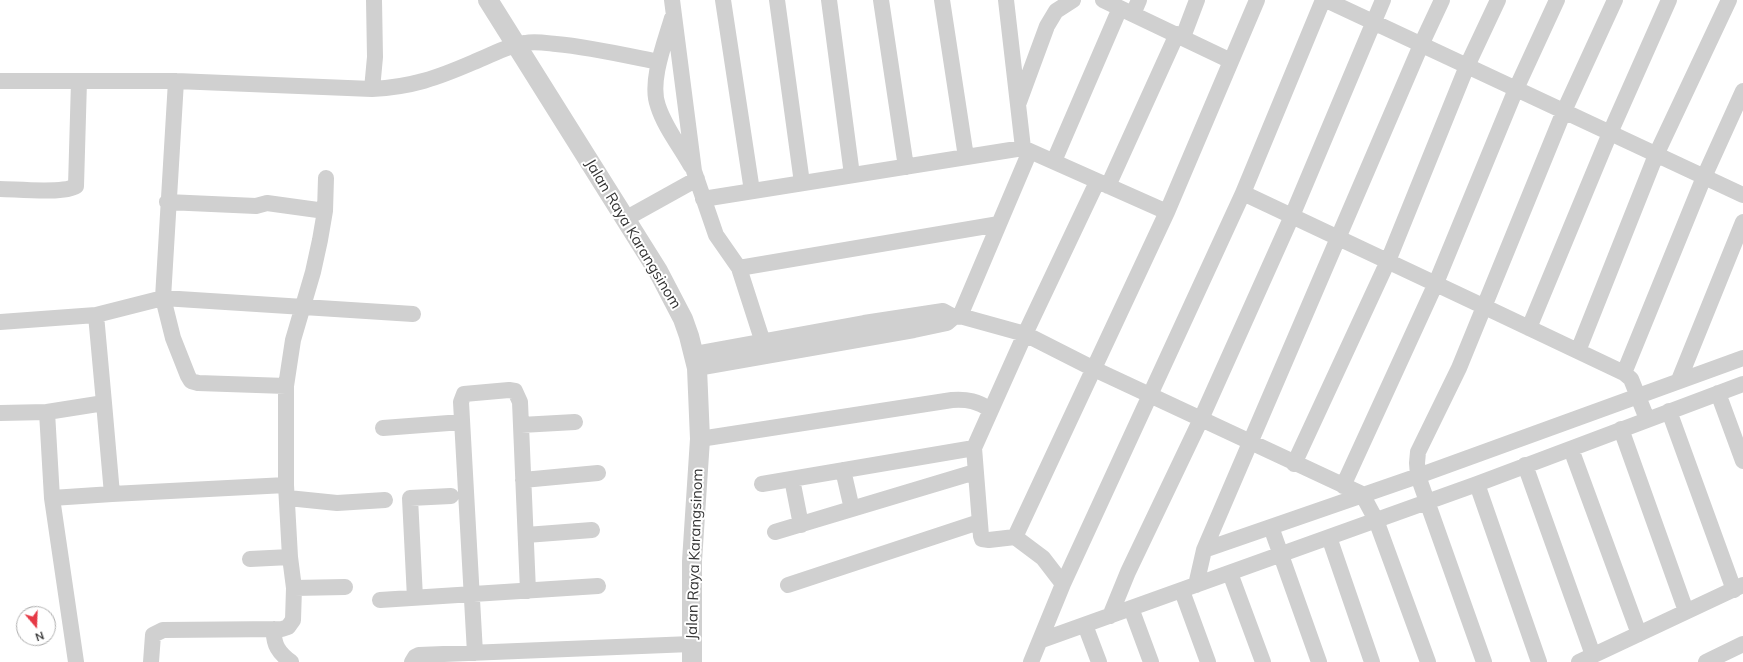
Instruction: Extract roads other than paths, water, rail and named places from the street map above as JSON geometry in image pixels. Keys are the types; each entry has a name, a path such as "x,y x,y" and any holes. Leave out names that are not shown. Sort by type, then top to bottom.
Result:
{"street":[{"path":"372,89 375,56 374,0"},
{"name":"Jalan Raya Karangsinom","path":"488,0 672,296 685,325 695,361 700,439 692,561 692,653"},
{"path":"724,0 752,191"},
{"path":"777,0 802,183"},
{"path":"829,0 852,176"},
{"path":"881,0 906,167"},
{"path":"942,0 966,157"},
{"path":"957,316 999,224 1026,150 1018,105 1006,0"},
{"path":"1018,105 1047,26 1056,11 1073,0"},
{"path":"1103,0 1131,7 1180,35 1231,61"},
{"path":"1063,584 1043,558 1015,537 988,540 982,539 979,522 974,448 1025,334 1197,0"},
{"path":"1015,537 1167,212 1257,0"},
{"path":"1038,653 1063,584 1149,394 1243,193 1324,0 1743,195"},
{"path":"1110,616 1157,508 1201,419 1292,216 1383,0"},
{"path":"1208,662 1189,588 1421,45 1442,0"},
{"path":"1294,464 1388,261 1467,66 1498,0"},
{"path":"1342,486 1436,283 1516,89 1557,0"},
{"path":"1484,662 1418,476 1416,462 1418,452 1459,368 1564,111 1615,0"},
{"path":"1529,328 1610,133 1669,0"},
{"path":"1578,351 1656,155 1729,0"},
{"path":"673,6 658,62 657,105 670,132 696,175"},
{"path":"673,6 696,175 703,200 716,235 739,268 766,348"},
{"path":"1054,161 1131,7"},
{"path":"0,82 176,81 372,89 397,88 413,85 526,42 568,45 658,62"},
{"path":"0,189 71,189 76,186 79,81"},
{"path":"176,81 167,202 163,298 173,338 191,380 198,383 286,386"},
{"path":"1624,373 1704,177 1743,91"},
{"path":"703,200 966,157 1026,150 1054,161 1167,212"},
{"path":"625,219 696,175"},
{"path":"151,662 153,635 163,630 282,630 291,624 293,620 294,588 290,557 287,491 286,386 293,340 301,307 313,272 325,211 326,178"},
{"path":"1243,193 1339,239 1484,305 1624,373 1631,379 1647,419"},
{"path":"167,202 256,206 267,203 325,211"},
{"path":"1679,380 1743,222"},
{"path":"739,268 999,224"},
{"path":"0,322 96,315 163,298 413,314"},
{"path":"695,361 766,348 864,323 943,311 1025,334 1094,369 1251,444 1362,494 1376,520 1428,662"},
{"path":"96,315 112,494"},
{"path":"1204,550 1362,494 1418,476 1743,358"},
{"path":"1038,653 1085,625 1477,484 1743,384"},
{"path":"475,652 461,402 464,394 509,390 515,391 518,396 521,425 528,591"},
{"path":"1718,393 1743,461"},
{"path":"700,439 952,400 968,399 980,403 991,410"},
{"path":"0,413 48,412 104,403"},
{"path":"1525,465 1586,659 1738,587 1669,411"},
{"path":"48,412 52,498 76,662"},
{"path":"383,428 462,422"},
{"path":"521,425 575,422"},
{"path":"1620,429 1686,611"},
{"path":"762,484 974,448"},
{"path":"1571,448 1639,634"},
{"path":"843,470 852,509"},
{"path":"775,532 975,472"},
{"path":"523,480 598,473"},
{"path":"792,479 801,525"},
{"path":"1477,484 1539,662"},
{"path":"52,498 112,494 287,491 337,503 385,500"},
{"path":"415,598 410,498 451,496"},
{"path":"788,585 979,522"},
{"path":"1271,527 1319,662"},
{"path":"526,535 592,530"},
{"path":"1328,537 1372,662"},
{"path":"250,559 290,557"},
{"path":"1230,573 1263,662"},
{"path":"380,600 598,586"},
{"path":"294,588 345,587"},
{"path":"1131,608 1151,662"},
{"path":"1085,625 1099,662"},
{"path":"274,630 275,644 281,653 291,662"},
{"path":"1706,662 1743,644"},
{"path":"412,662 414,657 419,655 444,658 475,652 499,657 692,653"}]}
